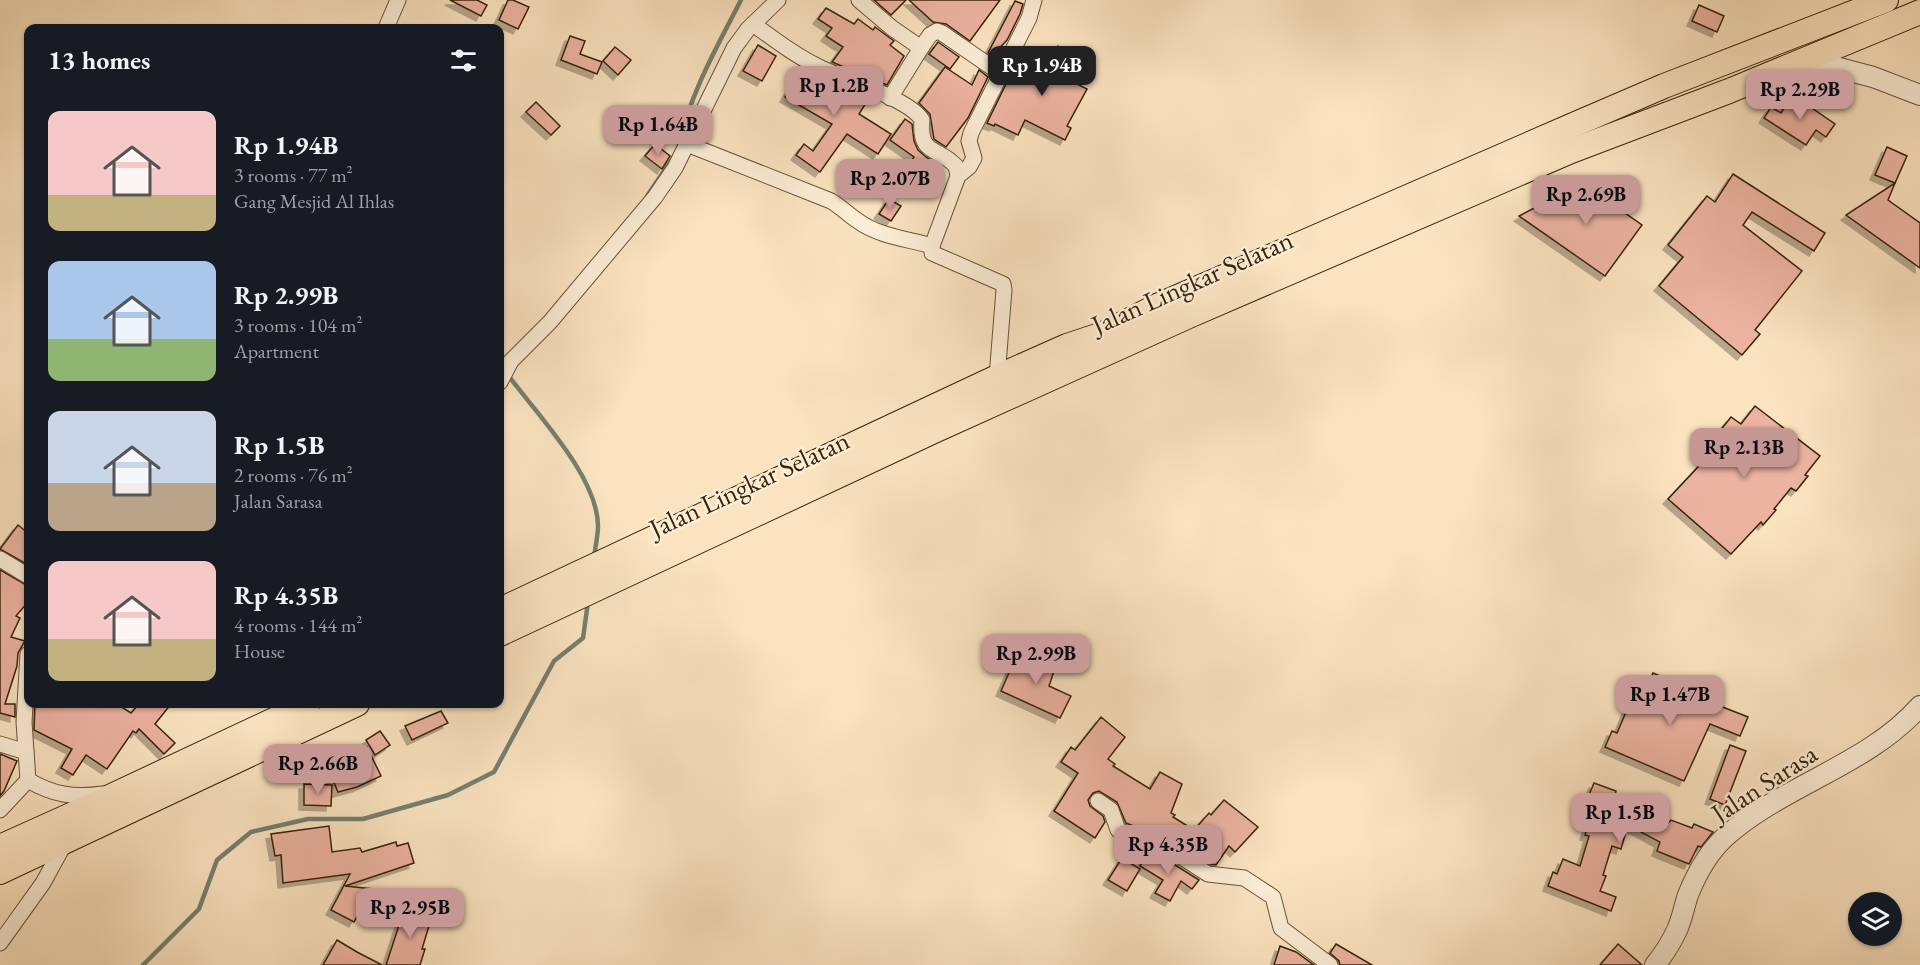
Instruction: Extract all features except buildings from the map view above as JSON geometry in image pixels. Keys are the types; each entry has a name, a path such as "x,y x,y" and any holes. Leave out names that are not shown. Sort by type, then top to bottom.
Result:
{"main road":[{"name":"Jalan Lingkar Selatan","path":"504,632 1002,387 1067,346 1103,334 1157,306 1664,86 1886,0"},
{"name":"Jalan Lingkar Selatan","path":"504,608 1002,387 1191,315 1571,150 1729,91 1920,12"},
{"path":"0,847 299,708"},
{"path":"0,872 349,708"}],"street":[{"path":"388,24 398,0"},
{"path":"504,375 518,353 550,322 663,186 687,144 734,48 753,24 778,0"},
{"path":"859,0 892,28 921,48"},
{"path":"958,176 969,167 974,158 969,141 1029,18 1034,0"},
{"path":"753,24 807,61 890,98 919,115 922,120 922,140 952,162 958,171 958,176 932,246 932,253 1003,284 1002,387"},
{"path":"890,98 930,34 937,31 1000,74"},
{"path":"1805,59 1873,76 1920,95"},
{"path":"687,144 831,201 846,210 859,222 877,231 932,246"},
{"path":"0,559 24,574"},
{"name":"Jalan Sarasa","path":"1655,965 1678,928 1697,876 1709,855 1722,840 1743,821 1766,806 1837,767 1876,742 1899,726 1920,706"},
{"path":"0,810 28,780 25,708"},
{"path":"0,744 26,752"},
{"path":"28,780 44,789 65,795 87,796 117,792"},
{"path":"1098,801 1111,810 1118,830 1177,854 1208,874 1244,878 1273,897 1281,928 1330,965"},
{"path":"0,943 43,884 66,841"}],"waterway":[{"path":"679,146 697,89 741,0"},
{"path":"647,196 674,156"},
{"path":"508,375 564,446 588,487 595,507 598,526 594,558"},
{"path":"143,965 199,909 217,860 251,832 308,819 363,819 448,795 494,772 554,661 583,638 588,602"}]}
